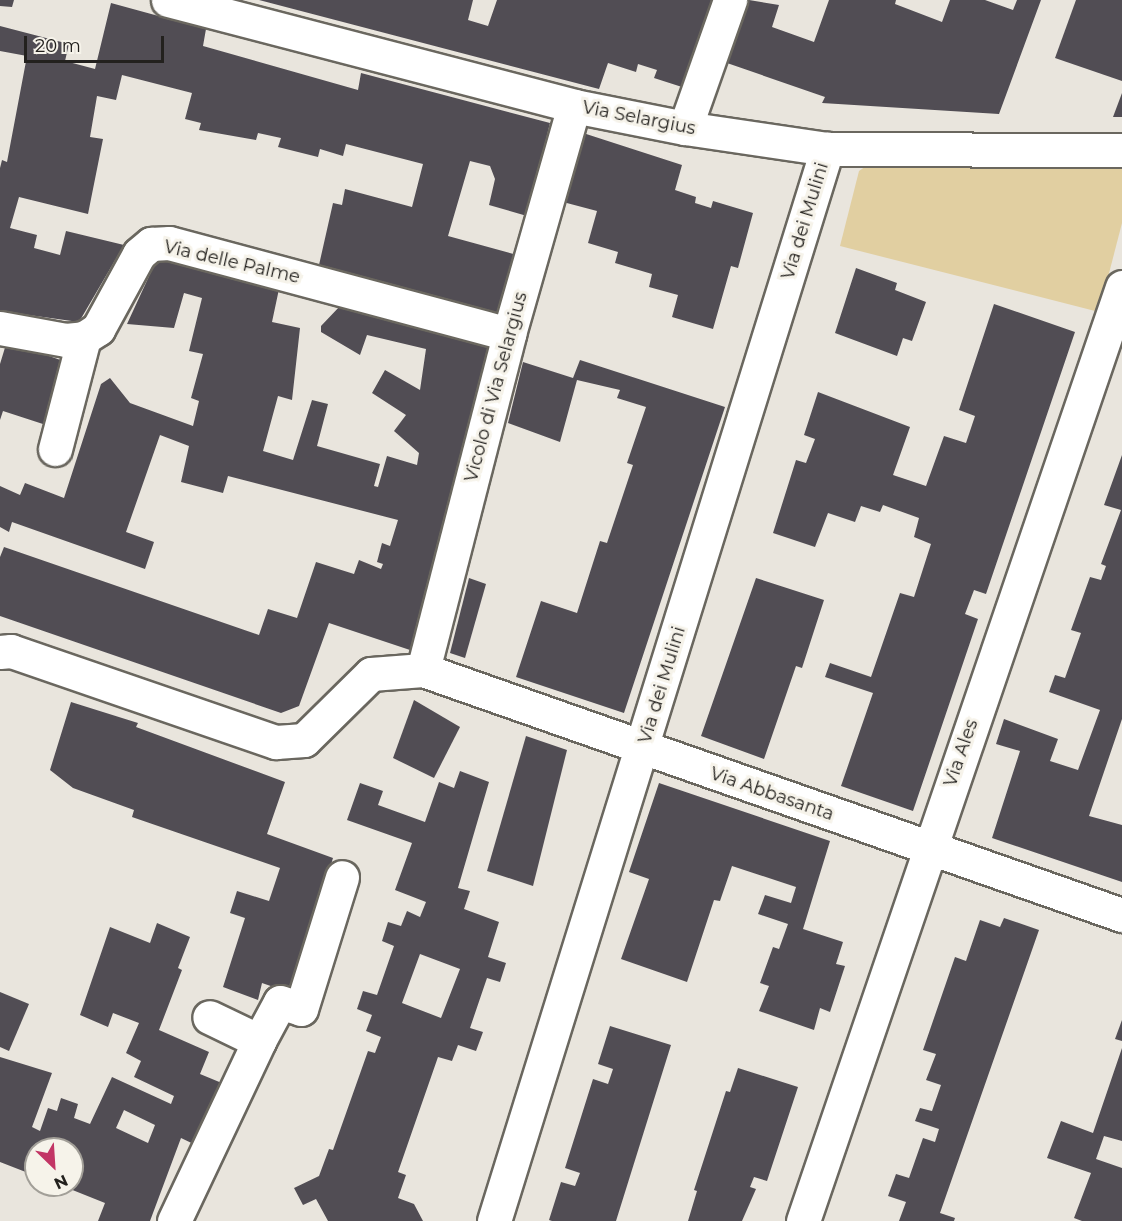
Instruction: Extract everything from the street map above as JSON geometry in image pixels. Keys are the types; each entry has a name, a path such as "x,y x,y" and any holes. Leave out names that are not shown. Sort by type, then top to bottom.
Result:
{"street":[{"name":"Via Selargius","path":"168,0 574,106 685,128 827,149 1122,150"},
{"path":"685,128 730,0"},
{"name":"Vicolo di Via Selargius","path":"423,670 509,334 574,106"},
{"name":"Via dei Mulini","path":"494,1221 827,149"},
{"name":"Via delle Palme","path":"84,338 98,329 139,254 152,244 169,243 509,334"},
{"name":"Via Ales","path":"803,1221 928,848 1122,287"},
{"path":"0,328 66,339 84,338 55,449"},
{"path":"0,652 11,651 276,742 304,740 371,674 423,670"},
{"name":"Via Abbasanta","path":"423,670 642,749 1122,915"},
{"path":"174,1221 259,1041 280,1002 301,1009 342,877"},
{"path":"209,1017 259,1041"}],"shaded area":[{"path":"1122,163 1122,223 1099,312 840,246 859,171 869,164"}],"building":[{"path":"0,0 14,0 12,7 0,6"},
{"path":"259,0 473,0 468,20 488,26 497,0 713,0 682,87 654,78 657,70 638,64 636,72 608,63 599,89"},
{"path":"749,0 779,5 772,27 814,42 829,0 896,0 895,4 942,22 950,0 985,0 1013,10 1017,0 1041,0 999,114 822,103 825,97 727,63"},
{"path":"1076,0 1122,0 1122,81 1055,58"},
{"path":"111,3 206,29 203,46 358,90 361,73 550,123 527,216 489,205 495,179 490,166 470,161 448,236 517,255 502,315 319,265 333,203 342,205 345,189 412,207 423,164 346,144 343,156 320,149 318,157 278,147 281,138 258,133 256,140 199,130 201,123 185,119 192,93 122,75 116,100 97,96 90,137 103,139 88,214 19,197 10,228 37,235 34,248 60,255 66,231 124,245 79,322 0,311 0,168 2,160 7,162 27,56 0,51 0,26 69,44 65,61 95,69"},
{"path":"1122,93 1122,117 1113,117"},
{"path":"580,132 682,165 675,190 696,197 695,203 711,208 713,201 753,213 738,268 731,266 713,329 672,317 678,295 649,287 652,274 615,263 618,252 588,243 597,211 563,202"},
{"path":"157,259 279,289 272,322 300,328 292,400 278,396 263,451 293,460 312,400 328,404 317,446 380,464 374,486 378,487 387,456 417,465 419,453 394,431 406,415 372,393 385,370 420,390 426,349 367,335 360,355 321,332 321,326 341,305 492,348 448,534 410,650 329,623 299,706 281,713 0,616 0,557 4,547 259,635 268,609 297,618 316,562 354,574 359,560 381,569 383,564 377,562 382,543 390,546 398,520 228,476 223,493 181,482 189,446 160,435 126,532 154,542 145,569 12,522 9,532 0,527 0,486 20,495 25,483 64,498 101,384 110,378 130,403 193,426 199,401 191,398 203,354 189,351 202,298 184,293 174,328 127,324"},
{"path":"856,268 897,283 895,290 926,302 912,341 903,338 897,356 835,333"},
{"path":"994,304 1075,332 986,594 974,590 965,614 978,619 913,811 841,786 873,693 825,677 830,663 871,677 900,593 914,597 931,544 914,537 919,518 883,505 880,512 861,506 855,522 828,513 815,547 773,533 796,460 806,463 815,439 804,435 818,392 910,427 893,475 926,486 944,436 966,443 975,416 959,410"},
{"path":"7,341 66,362 46,425 3,411 0,420 0,364"},
{"path":"580,360 725,407 624,713 516,677 541,601 577,613 600,541 607,543 633,465 627,463 646,407 617,398 620,390 577,380 560,442 508,423 523,362 573,378"},
{"path":"1122,455 1122,719 1089,816 1122,825 1122,882 992,838 1020,751 996,744 1004,719 1058,739 1050,761 1078,770 1100,710 1049,692 1055,675 1065,678 1081,633 1071,630 1090,577 1101,580 1106,566 1101,564 1121,510 1104,505"},
{"path":"469,578 486,584 465,658 450,653"},
{"path":"756,578 824,600 802,668 796,666 764,759 701,736"},
{"path":"414,700 460,727 434,778 393,758"},
{"path":"71,702 138,723 136,727 285,782 267,834 333,858 291,993 262,983 258,1000 223,987 245,918 230,913 237,891 269,901 280,868 132,817 134,810 73,788 50,770"},
{"path":"526,736 567,750 533,886 487,871"},
{"path":"460,771 489,782 458,888 470,891 464,909 499,922 488,957 506,963 500,982 487,978 470,1028 483,1032 476,1051 458,1045 452,1061 438,1057 398,1172 406,1175 398,1198 414,1204 423,1221 328,1221 316,1199 303,1205 294,1188 319,1176 329,1149 333,1150 368,1051 375,1053 381,1037 366,1031 372,1015 357,1009 363,991 377,995 394,946 382,941 388,922 401,926 407,911 420,917 426,902 395,890 412,843 347,820 360,783 383,791 378,805 425,822 439,782 454,788","holes":["420,954 460,969 441,1018 402,1003"]},
{"path":"659,783 830,841 803,929 843,942 836,964 845,966 830,1012 820,1008 814,1030 759,1011 769,986 760,983 773,947 779,949 788,924 758,914 765,895 791,903 796,887 732,866 720,901 714,900 687,982 621,959 649,879 629,872"},
{"path":"1004,918 1039,930 940,1213 955,1218 954,1221 899,1221 906,1202 888,1196 896,1174 909,1178 923,1138 935,1142 939,1129 915,1121 920,1108 932,1111 941,1085 926,1080 936,1054 923,1050 955,957 966,961 980,920 1000,927"},
{"path":"157,923 190,937 178,968 182,970 159,1030 209,1052 200,1074 229,1086 202,1148 181,1138 150,1221 98,1221 105,1203 84,1195 84,1137 24,1137 24,1171 0,1162 0,1057 52,1073 32,1127 40,1131 48,1108 57,1111 61,1098 78,1104 74,1118 90,1124 112,1077 171,1104 174,1096 134,1077 141,1061 126,1053 139,1023 113,1013 108,1027 80,1015 110,927 150,943","holes":["124,1110 155,1125 148,1143 116,1128"]},
{"path":"0,992 29,1004 9,1051 0,1047"},
{"path":"1122,1020 1122,1041 1115,1039"},
{"path":"610,1026 671,1045 616,1221 552,1221 549,1220 561,1182 575,1186 580,1173 565,1168 593,1079 608,1084 613,1069 598,1064"},
{"path":"1122,1048 1122,1141 1104,1136 1096,1159 1122,1168 1122,1221 1082,1221 1074,1218 1091,1173 1047,1158 1061,1121 1093,1133"},
{"path":"738,1068 798,1087 767,1181 754,1177 750,1187 756,1189 742,1221 688,1221 697,1191 694,1190 726,1091 730,1092"}]}
